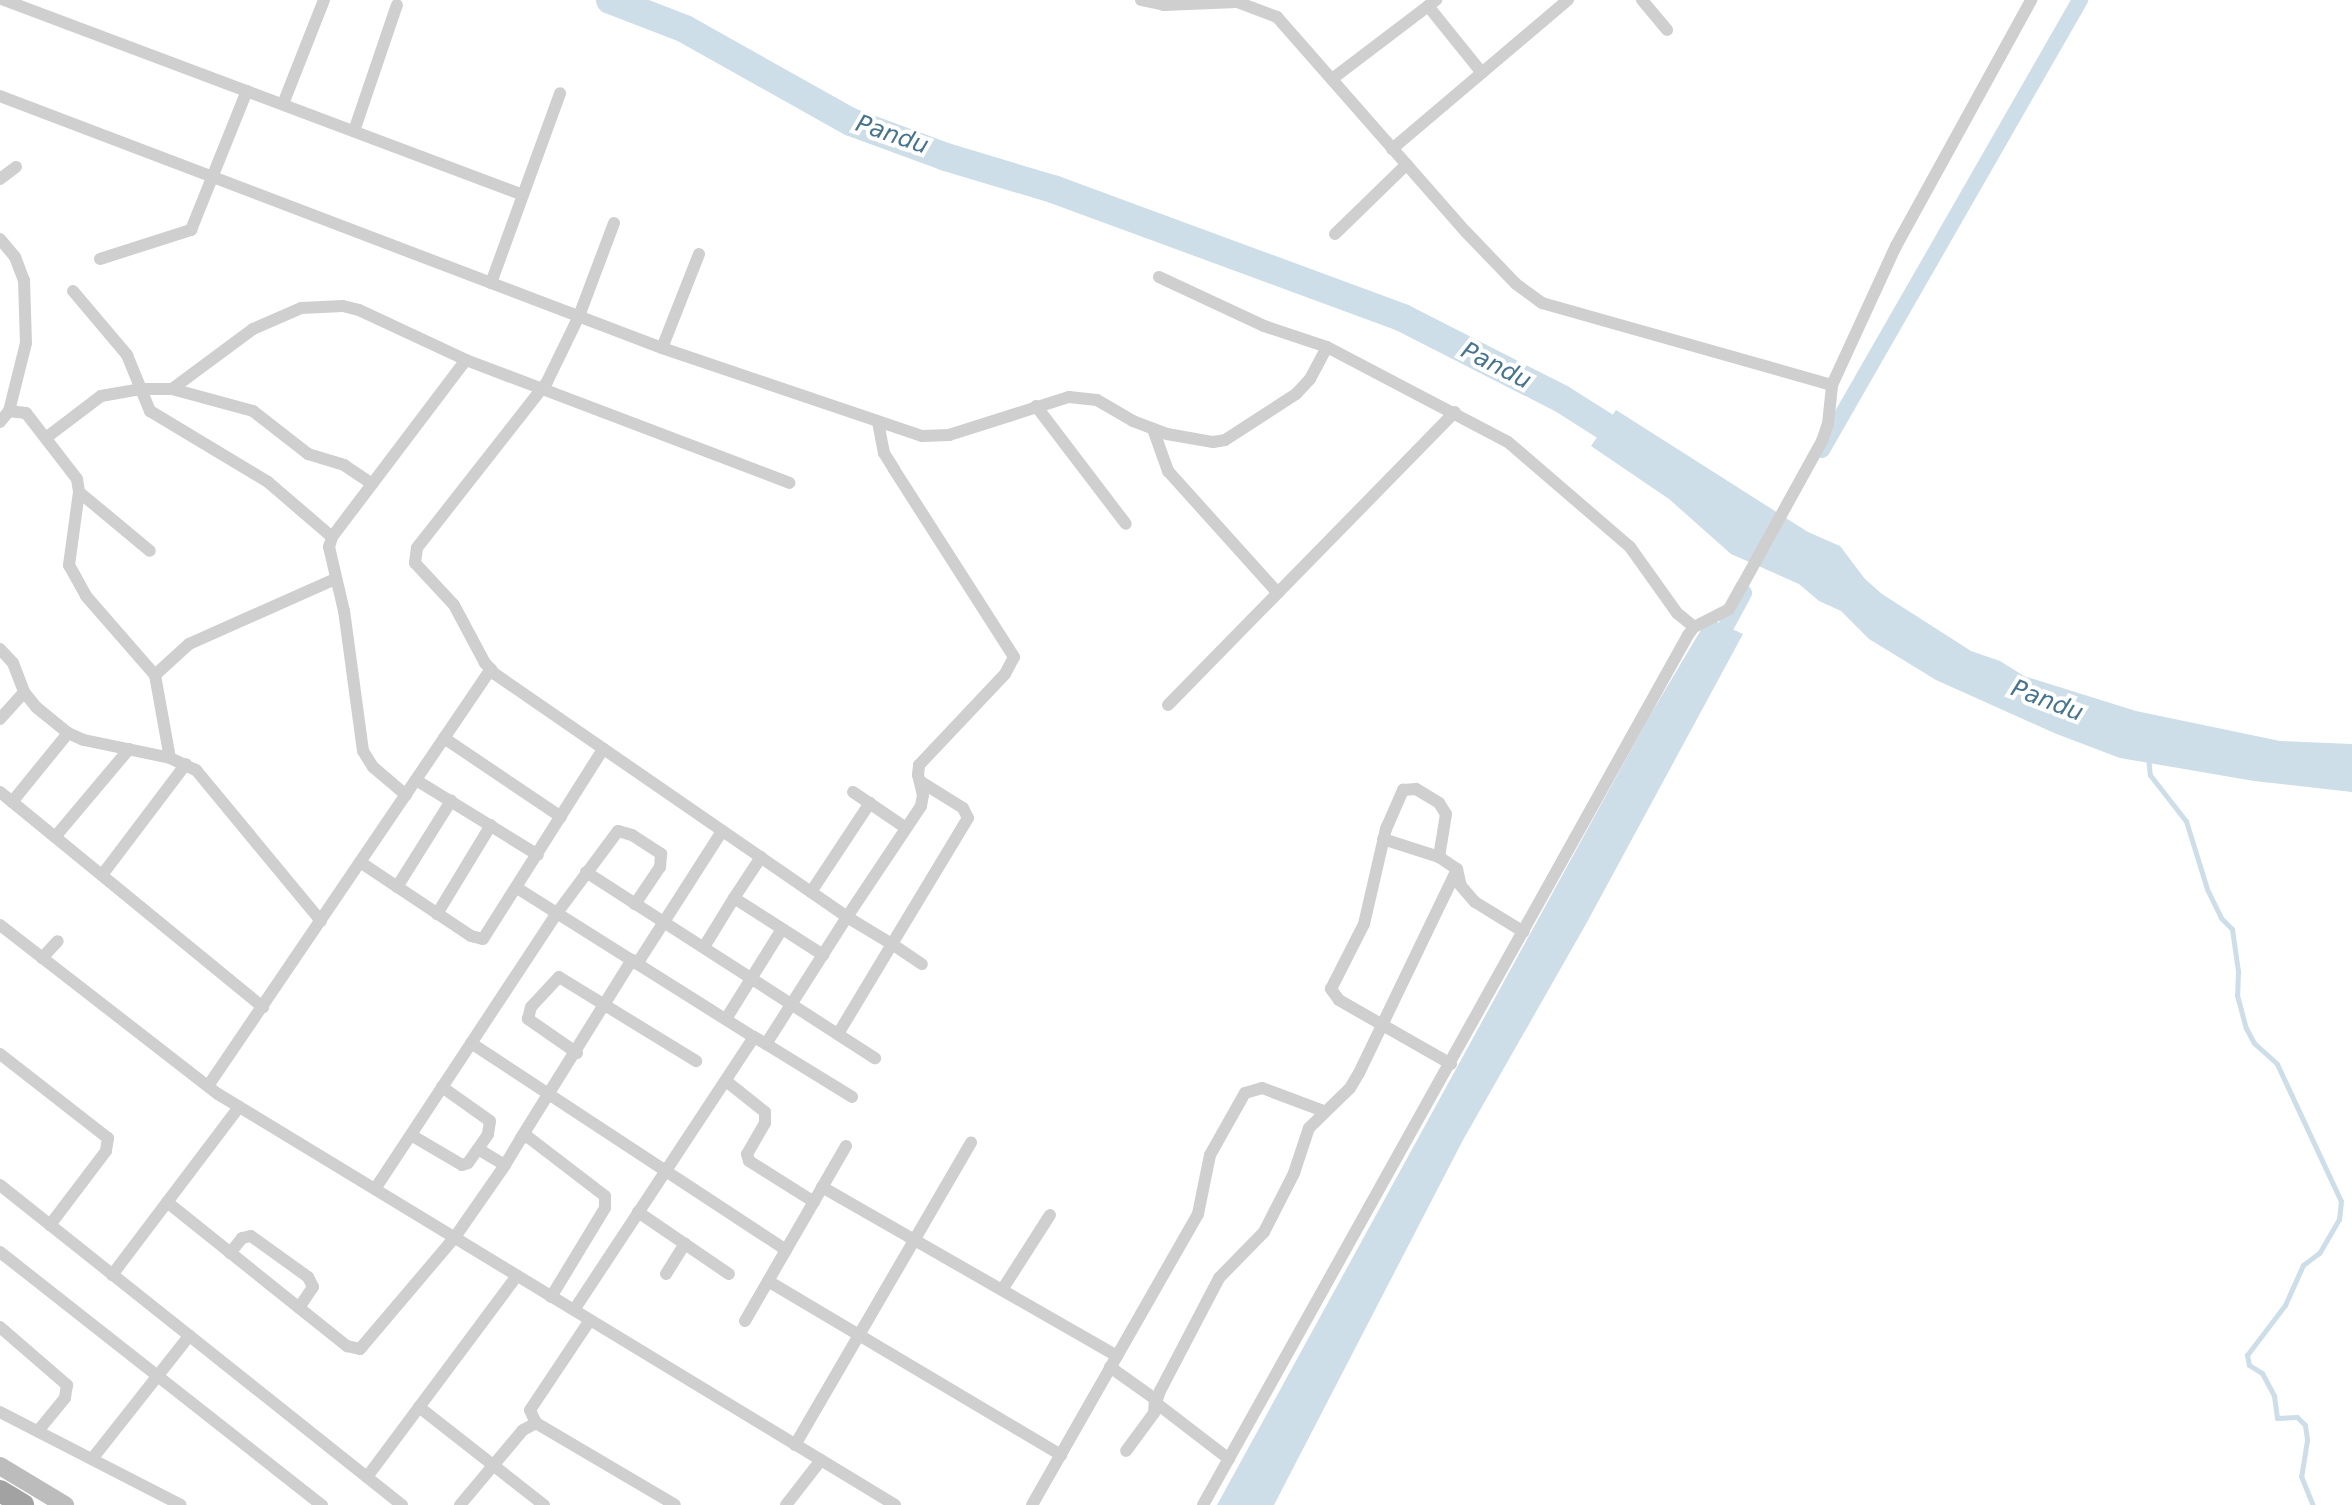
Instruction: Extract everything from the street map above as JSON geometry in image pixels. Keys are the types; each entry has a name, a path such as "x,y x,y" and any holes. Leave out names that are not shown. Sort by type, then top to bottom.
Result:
{"highway":[{"path":"0,1491 23,1505"}],"main road":[{"path":"0,1466 65,1505"}],"street":[{"path":"4,0 523,195"},
{"path":"283,104 324,0"},
{"path":"1141,0 1267,4 1392,149 1516,284 1542,303 1832,385"},
{"path":"1392,149 1568,0"},
{"path":"1642,0 1667,30"},
{"path":"1203,1505 1694,627 1729,609 1822,441 1832,385 1896,246 2031,0"},
{"path":"1332,79 1432,3 1482,73"},
{"path":"354,131 397,5"},
{"path":"100,259 191,230 247,91"},
{"path":"491,283 560,93"},
{"path":"0,96 662,348 905,432 938,437 1069,397 1097,400 1153,429 1201,441 1225,440 1296,394 1310,379 1327,347"},
{"path":"1335,234 1407,164"},
{"path":"0,179 16,167"},
{"path":"614,223 579,316 541,389 414,555 415,563 454,605 491,669 847,917 922,964"},
{"path":"0,239 15,257 24,280 26,343 4,416 26,413 77,479 79,492 68,551 75,581 155,675 170,758"},
{"path":"662,348 699,254"},
{"path":"1159,277 1264,326 1327,347 1508,442 1608,526 1640,559 1677,613 1694,627"},
{"path":"73,291 132,363 150,411 268,482 332,537"},
{"path":"172,389 253,329 301,308 343,306 359,310 466,360 789,483"},
{"path":"406,795 373,767 363,751 344,611 329,547 332,537 466,360"},
{"path":"47,437 88,402 140,389 172,389 253,411 308,454 344,465 372,484"},
{"path":"1036,406 1126,524"},
{"path":"1168,705 1455,412"},
{"path":"574,1310 726,1081 791,1004 921,806 919,765 1005,674 1014,657 884,453 878,423"},
{"path":"1153,429 1168,471 1278,593"},
{"path":"79,492 150,551"},
{"path":"155,675 189,644 335,579"},
{"path":"0,649 13,663 24,692 47,719 68,733 170,758 196,770 321,921"},
{"path":"208,1086 491,669"},
{"path":"0,719 24,692"},
{"path":"12,802 68,733"},
{"path":"444,738 561,817"},
{"path":"55,837 129,749"},
{"path":"360,862 471,936 483,939 603,749"},
{"path":"102,875 186,764"},
{"path":"416,780 538,855"},
{"path":"838,1034 968,818 963,808 921,782"},
{"path":"1439,857 1446,814 1439,803 1416,789 1403,790 1398,795 1383,839 1364,924 1331,989 1339,1000 1451,1064"},
{"path":"0,792 263,1007"},
{"path":"853,792 906,828"},
{"path":"397,887 451,801"},
{"path":"811,892 870,803"},
{"path":"437,914 491,825"},
{"path":"375,1189 557,913 618,831 657,849 661,854 660,867 635,904"},
{"path":"167,1202 347,1346 360,1349 455,1237 551,1096 606,1004 664,922 722,831"},
{"path":"1383,839 1439,857 1457,869 1461,886 1475,902 1524,932"},
{"path":"704,947 761,857"},
{"path":"1229,1459 1156,1403 1160,1391 1219,1278 1264,1232 1294,1173 1309,1128 1350,1088 1384,1026 1457,869"},
{"path":"586,872 875,1058"},
{"path":"517,888 852,1097"},
{"path":"734,898 823,955"},
{"path":"0,925 239,1107 895,1505"},
{"path":"726,1019 782,929"},
{"path":"42,958 58,941"},
{"path":"577,1053 531,1023 531,1007 559,977 696,1061"},
{"path":"471,1043 786,1250"},
{"path":"0,1054 108,1138 106,1151 50,1225"},
{"path":"726,1081 765,1112 765,1123 747,1154 749,1161 814,1202"},
{"path":"411,1135 462,1165 478,1149 491,1128 490,1121 442,1087"},
{"path":"1032,1505 1198,1214 1210,1155 1245,1093 1262,1088 1324,1111"},
{"path":"112,1275 239,1107"},
{"path":"521,1138 528,1137 597,1189 607,1202 551,1297"},
{"path":"795,1445 971,1143"},
{"path":"745,1321 846,1146"},
{"path":"478,1149 505,1165"},
{"path":"0,1185 402,1505"},
{"path":"822,1187 1002,1290 1113,1362 1150,1394 1156,1405 1126,1451"},
{"path":"638,1212 729,1274"},
{"path":"1002,1290 1050,1215"},
{"path":"230,1253 242,1238 251,1236 308,1277 313,1287 299,1308"},
{"path":"666,1274 685,1244"},
{"path":"0,1252 322,1505"},
{"path":"367,1477 517,1276"},
{"path":"768,1281 1061,1455"},
{"path":"590,1320 530,1410 536,1423 675,1505"},
{"path":"0,1327 67,1385 65,1398 38,1431"},
{"path":"92,1459 189,1336"},
{"path":"419,1407 544,1505"},
{"path":"0,1412 181,1505"},
{"path":"460,1505 523,1430 536,1423"},
{"path":"786,1505 821,1460"}],"water":[{"path":"1616,410 1808,532 1840,546 1865,579 1882,594 1971,651 2000,661 2024,676 2136,711 2280,741 2352,744 2352,792 2254,781 2120,758 2054,733 1936,680 1869,639 1841,611 1819,601 1799,584 1731,554 1669,499 1591,446"},
{"path":"1708,618 1743,634 1586,924 1463,1140 1274,1505 1217,1505 1649,717"}],"waterway":[{"name":"Pandu","path":"610,0 685,29 851,122 946,157 1053,189 1403,318 1562,399 1636,446"},
{"path":"1822,450 2080,0"},
{"path":"1717,643 1744,593"},
{"path":"2148,757 2150,775 2186,821 2207,889 2221,918 2232,929 2238,971 2237,995 2246,1028 2254,1043 2277,1064 2341,1201 2339,1219 2319,1253 2303,1265 2285,1305 2247,1355 2249,1365 2262,1373 2274,1396 2277,1418 2297,1417 2305,1425 2307,1440 2301,1476 2313,1505"}]}
